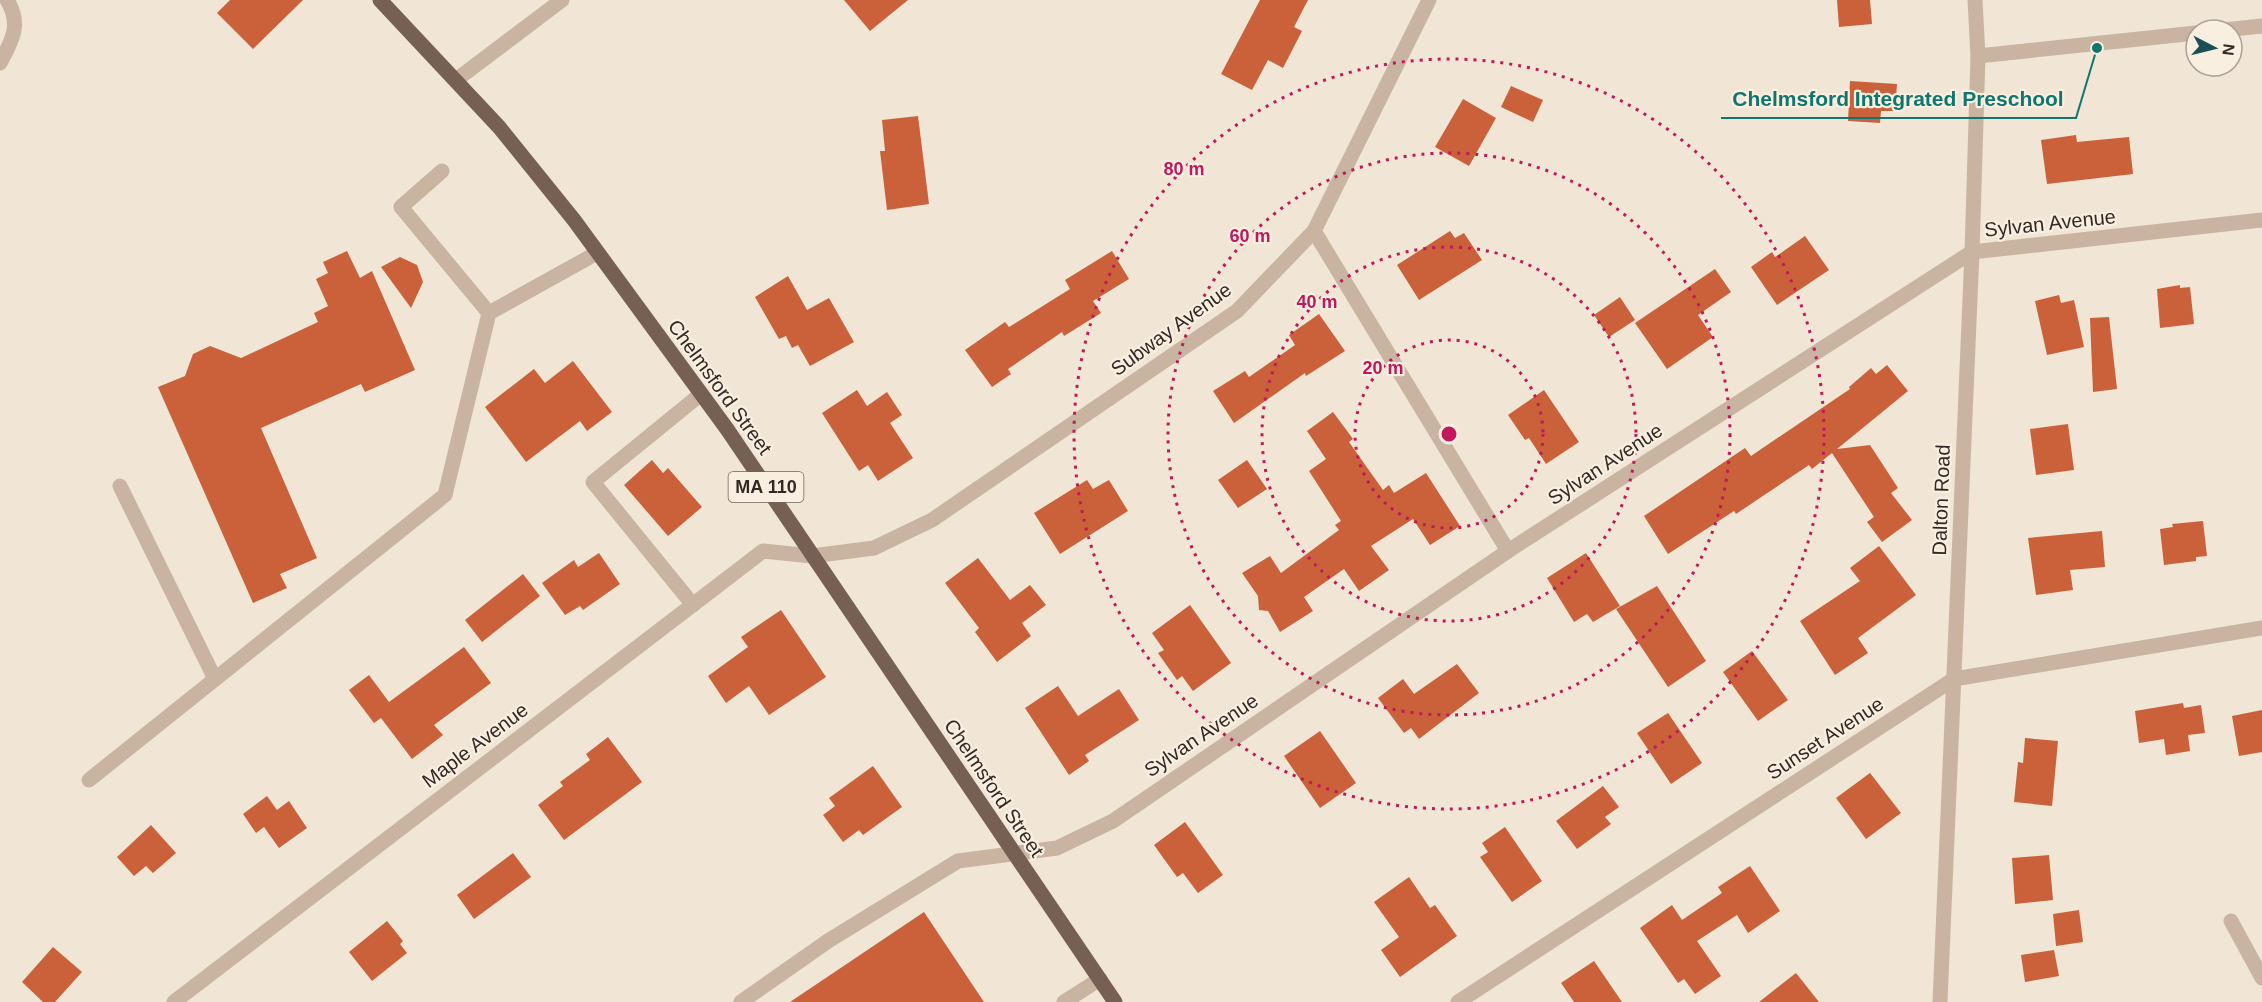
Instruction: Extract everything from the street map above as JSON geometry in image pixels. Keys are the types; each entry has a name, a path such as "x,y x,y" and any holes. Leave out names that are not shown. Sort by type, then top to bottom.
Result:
{"main road":[{"name":"Chelmsford Street","path":"380,0 499,127 597,253 701,394 1115,1002"}],"street":[{"path":"0,63 15,37 11,7 7,0"},
{"path":"456,80 562,0"},
{"name":"Subway Avenue","path":"812,556 874,548 932,520 1237,311 1314,231 1429,0"},
{"name":"Dalton Road","path":"1940,1002 1972,252 1978,56 1975,0"},
{"path":"2244,28 2262,26"},
{"path":"1978,56 2184,34"},
{"path":"442,171 401,207 489,313"},
{"name":"Sylvan Avenue","path":"741,1002 828,941 958,861 1012,852 1057,848 1113,820 1508,551 1972,252 2262,220"},
{"path":"1314,231 1508,551"},
{"path":"89,780 445,495 489,313 597,253"},
{"path":"693,605 593,482 701,394"},
{"path":"120,486 215,679"},
{"name":"Maple Avenue","path":"174,1002 763,551 812,556"},
{"name":"Sunset Avenue","path":"1458,1002 1954,679 2262,628"},
{"path":"2231,921 2262,978"},
{"path":"1064,1002 1100,979"}],"building":[{"path":"230,0 303,0 253,49 217,13"},
{"path":"844,0 908,0 870,31"},
{"path":"1260,0 1308,0 1294,27 1302,31 1283,68 1268,60 1252,90 1221,74"},
{"path":"1837,0 1870,0 1872,24 1839,27"},
{"path":"1850,81 1897,84 1895,111 1881,111 1880,123 1848,121"},
{"path":"1511,86 1543,100 1533,122 1501,107"},
{"path":"1463,99 1496,118 1469,166 1435,147"},
{"path":"918,116 929,204 887,210 880,151 885,151 882,120"},
{"path":"2076,135 2077,142 2129,137 2133,174 2047,184 2041,140"},
{"path":"1450,231 1455,238 1464,233 1482,260 1419,300 1397,265"},
{"path":"1805,236 1829,270 1777,305 1751,267 1772,252 1775,257"},
{"path":"347,251 360,278 372,271 415,370 365,392 361,384 261,428 317,558 280,574 287,588 253,603 158,387 185,376 193,354 210,346 241,358 318,322 314,313 328,306 316,279 328,273 323,262"},
{"path":"1112,251 1129,279 1093,301 1101,313 1064,336 1062,332 1008,369 1011,374 992,387 965,350 1005,322 1009,327 1070,289 1065,280"},
{"path":"400,257 417,265 423,282 411,308 381,267"},
{"path":"1715,269 1731,292 1698,315 1713,337 1667,369 1635,323"},
{"path":"788,276 807,310 829,298 854,342 810,366 798,345 792,348 786,336 779,339 755,297"},
{"path":"2180,285 2180,288 2190,287 2194,324 2160,328 2157,289"},
{"path":"2059,295 2061,303 2074,300 2084,347 2047,355 2035,301"},
{"path":"1620,297 1635,320 1609,337 1594,315"},
{"path":"1319,314 1345,351 1306,376 1305,373 1234,423 1213,391 1245,371 1249,377 1295,345 1289,335"},
{"path":"2109,317 2117,389 2093,392 2090,318"},
{"path":"573,361 612,412 587,431 580,421 526,462 485,407 534,369 545,383"},
{"path":"1887,365 1908,391 1837,449 1870,445 1898,488 1891,493 1912,520 1882,542 1867,522 1874,517 1832,453 1812,469 1809,465 1736,514 1734,511 1668,554 1644,516 1745,448 1751,456 1850,389 1849,387 1871,368 1876,374"},
{"path":"857,390 867,406 887,392 902,415 890,423 913,458 878,481 868,465 859,471 822,413"},
{"path":"1544,390 1579,442 1546,464 1529,438 1525,440 1508,415"},
{"path":"1333,412 1353,439 1349,442 1383,490 1389,485 1394,493 1426,473 1460,526 1430,545 1413,519 1371,546 1389,570 1359,591 1344,569 1304,597 1313,611 1280,632 1268,611 1259,610 1258,596 1242,573 1270,556 1281,573 1339,530 1335,525 1341,521 1309,471 1326,459 1307,431"},
{"path":"2068,424 2074,470 2036,475 2030,429"},
{"path":"652,460 663,473 668,468 702,507 668,536 624,485"},
{"path":"1247,460 1267,489 1238,508 1218,480"},
{"path":"1087,480 1093,489 1109,480 1128,511 1060,554 1034,513"},
{"path":"2203,521 2207,556 2196,557 2196,561 2164,565 2160,529 2173,527 2172,524"},
{"path":"2102,531 2105,567 2070,570 2073,590 2036,595 2028,538"},
{"path":"1879,546 1916,595 1858,638 1868,653 1835,675 1800,621 1860,581 1850,568"},
{"path":"599,553 620,584 583,610 580,606 565,615 542,583 574,560 578,567"},
{"path":"1586,553 1620,606 1593,622 1587,614 1574,622 1547,578"},
{"path":"978,558 1010,600 1030,585 1046,605 1022,623 1031,636 997,662 975,632 979,628 945,583"},
{"path":"523,574 540,596 482,642 465,620"},
{"path":"1657,586 1706,661 1668,687 1616,609"},
{"path":"1190,605 1231,663 1193,691 1182,676 1177,680 1158,653 1164,650 1152,633"},
{"path":"781,610 826,677 769,715 749,686 726,703 708,676 748,647 741,637"},
{"path":"464,647 491,683 434,725 443,735 412,759 381,718 374,723 349,690 369,675 389,702"},
{"path":"1752,651 1788,700 1758,721 1723,672"},
{"path":"1457,664 1479,693 1419,739 1411,728 1404,733 1378,698 1403,679 1414,694"},
{"path":"1058,686 1078,716 1119,689 1139,720 1085,755 1089,761 1069,775 1025,708"},
{"path":"2183,703 2184,708 2201,705 2205,733 2188,735 2190,751 2166,755 2164,739 2139,743 2135,711"},
{"path":"2262,710 2262,752 2239,756 2232,716"},
{"path":"1668,713 1702,763 1671,784 1637,733"},
{"path":"1320,731 1356,783 1320,808 1284,756"},
{"path":"608,737 642,782 564,840 538,805 563,786 560,782 590,760 586,754"},
{"path":"2025,738 2058,741 2052,806 2014,802 2018,762 2023,763"},
{"path":"873,766 902,807 863,835 859,830 843,842 823,815 835,806 829,798"},
{"path":"1870,773 1901,813 1866,839 1836,798"},
{"path":"1603,786 1619,807 1605,817 1611,824 1577,849 1556,821"},
{"path":"267,796 277,810 289,801 307,828 279,848 264,827 256,833 243,814"},
{"path":"1185,822 1223,875 1198,893 1183,873 1177,877 1154,845"},
{"path":"151,825 176,853 153,873 146,866 134,876 117,857"},
{"path":"1505,827 1542,881 1512,902 1480,857 1488,852 1482,843"},
{"path":"513,853 531,877 474,919 457,895"},
{"path":"2049,855 2053,900 2015,904 2012,858"},
{"path":"1750,866 1780,911 1748,933 1737,915 1697,941 1721,976 1695,994 1684,979 1678,983 1640,928 1672,905 1682,920 1722,893 1718,887"},
{"path":"1409,877 1430,908 1435,905 1457,936 1400,977 1381,950 1399,937 1374,902"},
{"path":"2079,910 2083,942 2056,946 2053,914"},
{"path":"924,912 984,1002 790,1002"},
{"path":"387,921 403,941 400,944 407,953 372,981 349,952"},
{"path":"53,947 82,972 55,1002 43,1002 22,982"},
{"path":"2054,950 2059,976 2025,982 2021,955"},
{"path":"1594,961 1622,1002 1574,1002 1561,983"},
{"path":"1796,973 1819,1002 1759,1002"}],"place":[{"name":"Chelmsford Integrated Preschool","path":"2097,48"}]}
